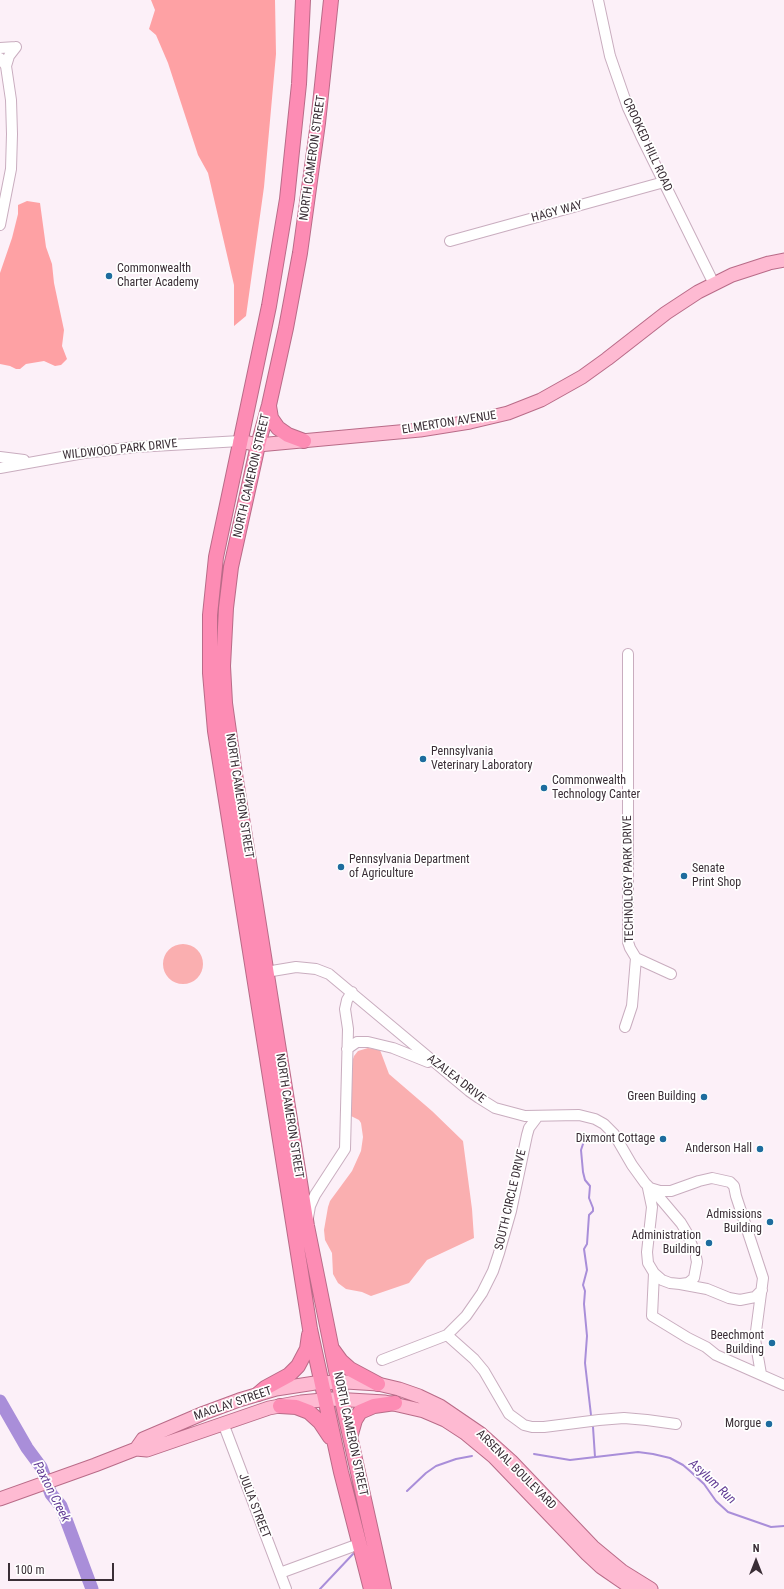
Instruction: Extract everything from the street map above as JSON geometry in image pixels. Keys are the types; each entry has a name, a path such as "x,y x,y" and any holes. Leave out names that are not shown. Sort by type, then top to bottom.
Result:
{"highway":[{"name":"NORTH CAMERON STREET","path":"303,0 299,84 287,199 270,299 213,576 209,653 215,731 258,974 331,1348 384,1589"},
{"name":"NORTH CAMERON STREET","path":"331,0 318,123 300,253 286,328 269,405 258,445 235,545 228,587 224,627 223,666 225,703 258,974 310,1329 334,1442 371,1589"},
{"path":"269,405 272,418 278,428 288,435 304,441"},
{"path":"258,1394 265,1388 289,1375 298,1366 307,1350 310,1329"},
{"path":"331,1348 341,1361 350,1368 378,1384"},
{"path":"350,1436 354,1420 360,1412 374,1406 395,1403"},
{"path":"280,1406 296,1407 309,1412 320,1422 334,1442"}],"main road":[{"name":"ELMERTON AVENUE","path":"240,441 258,445 445,426 490,418 525,407 556,393 582,377 666,313 687,299 714,284 749,269 784,260"},
{"name":"MACLAY STREET","path":"0,1499 47,1483 136,1448 144,1440 214,1409 258,1394 287,1387 338,1382"},
{"name":"ARSENAL BOULEVARD","path":"338,1382 378,1384 399,1389 429,1400 450,1411 500,1451 593,1547 622,1571 651,1589"},
{"name":"ARSENAL BOULEVARD","path":"324,1399 342,1398 376,1400 395,1403 434,1415 465,1433 494,1457 587,1554 601,1567 633,1589"},
{"name":"MACLAY STREET","path":"136,1448 147,1450 223,1423 280,1406 324,1399"}],"street":[{"name":"CROOKED HILL ROAD","path":"598,0 608,49 619,83 641,136 714,284"},
{"path":"0,48 16,47 3,62 12,112 12,152 7,192 0,225"},
{"name":"HAGY WAY","path":"450,241 664,182"},
{"name":"WILDWOOD PARK DRIVE","path":"0,468 34,460 136,447 240,441"},
{"path":"0,457 34,460"},
{"name":"TECHNOLOGY PARK DRIVE","path":"628,654 628,942 636,958 671,974"},
{"name":"TECHNOLOGY PARK DRIVE","path":"625,1027 632,1006 636,958"},
{"name":"AZALEA DRIVE","path":"258,974 296,967 316,969 328,974 352,992 388,1024 479,1098 495,1108 514,1114 538,1116 579,1115 595,1119 608,1126 648,1188 659,1197 681,1223 687,1233 697,1262 694,1278 688,1283 680,1284"},
{"path":"307,1226 308,1211 315,1195 345,1149 348,1028 346,1020 346,1004 352,992"},
{"path":"347,1049 357,1042 381,1044 406,1052 441,1067"},
{"name":"SOUTH CIRCLE DRIVE","path":"447,1335 470,1311 482,1293 493,1271 511,1211 529,1128 538,1116"},
{"path":"648,1188 660,1192 671,1192 699,1181 712,1178 732,1183 764,1283 755,1338 761,1374"},
{"path":"648,1188 652,1207 647,1256 648,1263 662,1280 707,1289 729,1298 740,1300 755,1297 762,1290"},
{"path":"654,1272 652,1316 706,1347 716,1356 784,1385"},
{"path":"382,1360 447,1335 474,1359 484,1371 509,1414 524,1425 544,1427 624,1418 676,1424"},
{"name":"JULIA STREET","path":"223,1423 286,1589"},
{"path":"280,1573 359,1544"}],"shaded area":[{"path":"151,0 275,0 276,54 264,187 246,316 234,326 234,285 208,173 198,155 168,63 156,35 149,29 155,10"},
{"path":"27,201 40,203 46,247 52,264 54,283 64,330 62,346 67,359 61,365 55,366 44,361 26,364 20,369 16,369 0,364 0,273 12,238 18,214 18,205"},
{"path":"187,944 194,947 200,953 203,964 202,972 194,981 187,984 179,984 172,981 164,972 163,960 166,953 175,945"},
{"path":"368,1048 380,1050 389,1074 432,1111 463,1141 472,1209 474,1238 427,1260 409,1283 371,1296 362,1292 346,1289 338,1283 333,1274 332,1253 325,1240 324,1230 330,1201 352,1171 361,1151 363,1137 361,1123 359,1120 351,1116 352,1062 358,1051"}],"waterway":[{"path":"584,1141 581,1150 583,1172 585,1180 590,1186 589,1198 593,1208 593,1211 589,1215 587,1244 584,1249 587,1270 583,1285 585,1291 584,1304 587,1336 585,1363 591,1415"},
{"name":"Paxton Creek","path":"0,1401 27,1448 41,1467 51,1494 61,1506 92,1589"},
{"path":"593,1427 595,1457"},
{"name":"Asylum Run","path":"534,1454 570,1460 638,1452 670,1458 683,1465 704,1484 716,1501 728,1512 771,1527 784,1526"},
{"name":"Asylum Run","path":"407,1491 426,1473 436,1466 456,1459 472,1456"},
{"name":"Asylum Run","path":"320,1589 353,1554"}],"place":[{"name":"Commonwealth Charter Academy","path":"109,276"},
{"name":"Pennsylvania Veterinary Laboratory","path":"423,759"},
{"name":"Commonwealth Technology Canter","path":"544,788"},
{"name":"Pennsylvania Department of Agriculture","path":"341,867"},
{"name":"Senate Print Shop","path":"684,876"},
{"name":"Green Building","path":"704,1097"},
{"name":"Dixmont Cottage","path":"663,1139"},
{"name":"Anderson Hall","path":"760,1149"},
{"name":"Admissions Building","path":"770,1222"},
{"name":"Administration Building","path":"709,1243"},
{"name":"Beechmont Building","path":"772,1343"},
{"name":"Morgue","path":"769,1424"}]}
